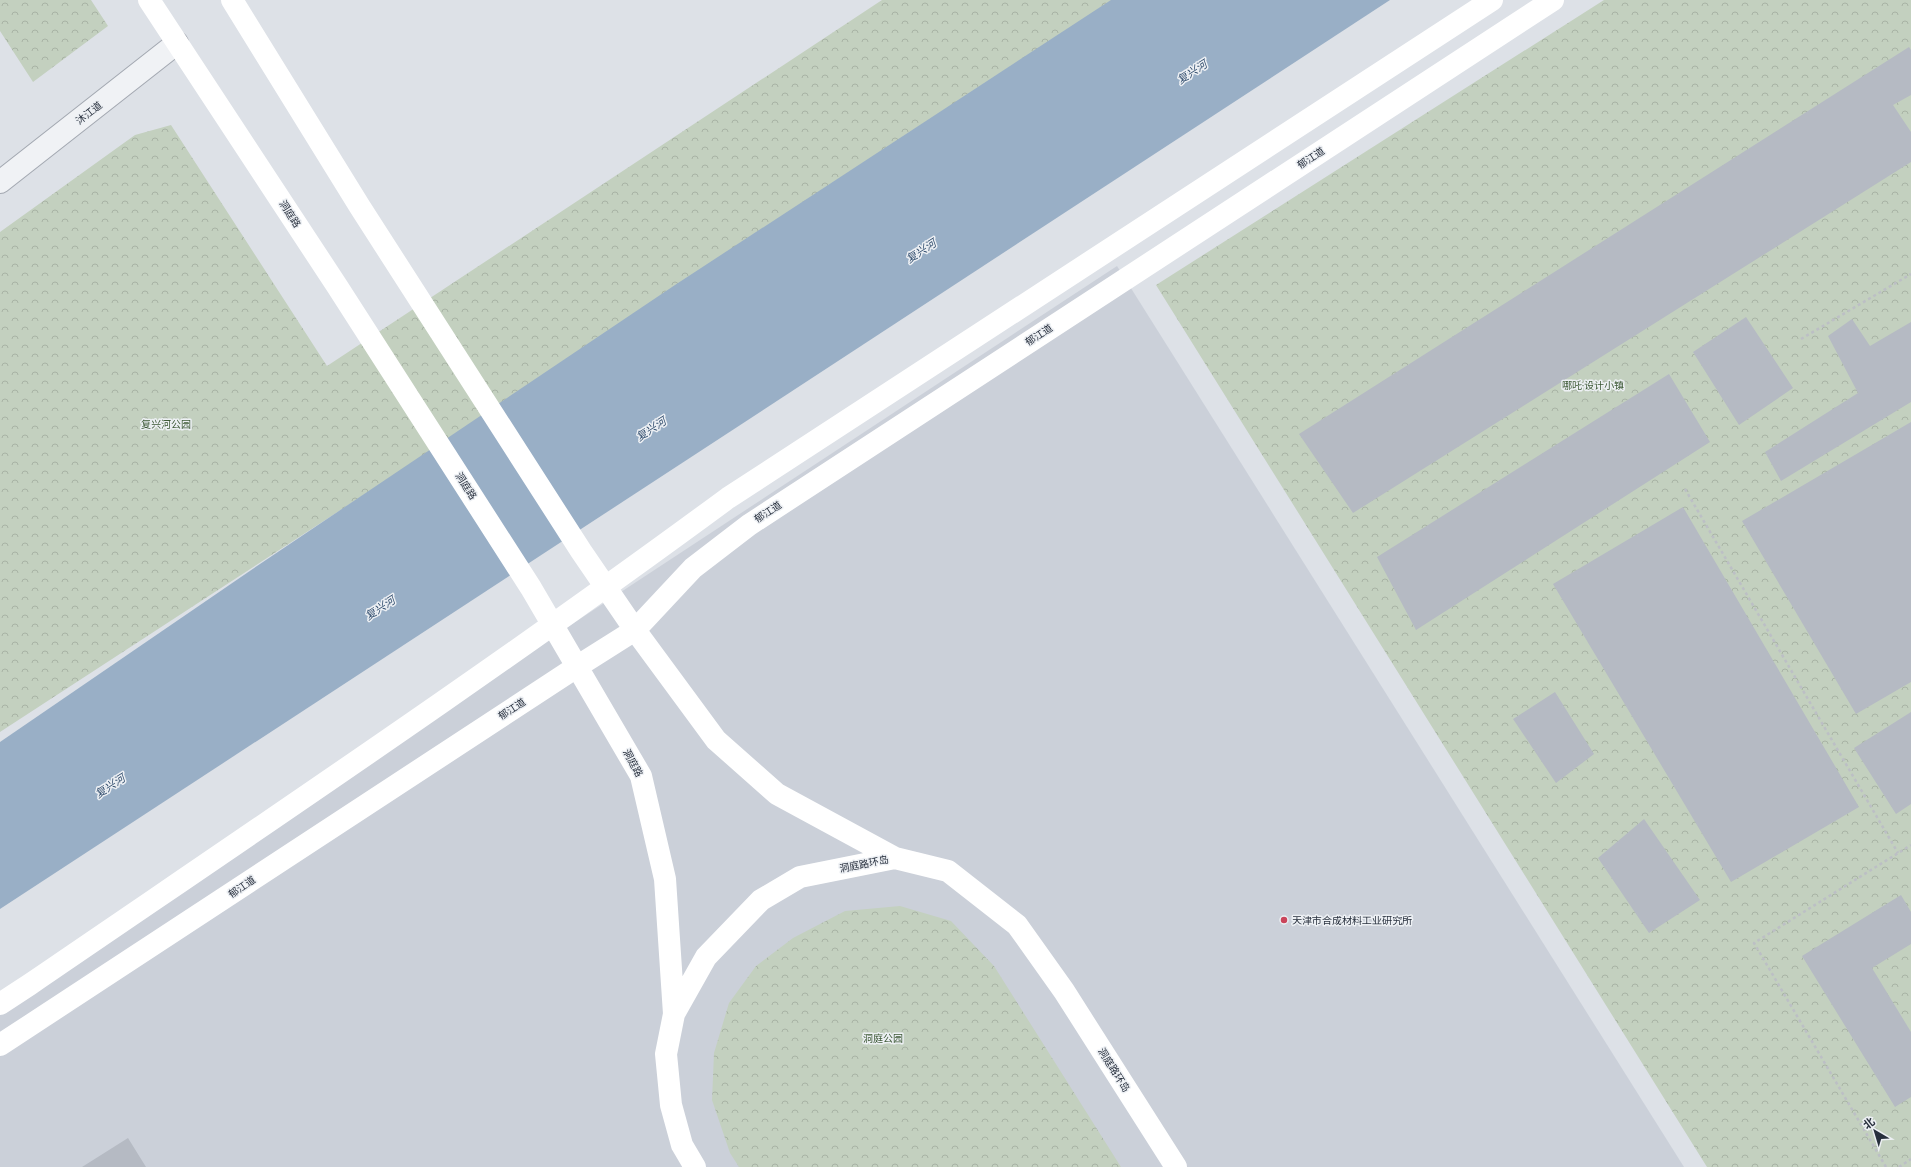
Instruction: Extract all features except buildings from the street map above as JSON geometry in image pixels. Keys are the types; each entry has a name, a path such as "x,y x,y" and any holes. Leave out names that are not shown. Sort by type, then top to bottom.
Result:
{"main road":[{"name":"洞庭路","path":"149,0 333,279 531,588 641,776 665,879 674,1014"},
{"path":"232,0 356,200 582,551 635,630 716,740 777,794 895,858"},
{"path":"0,1004 36,981 424,715 552,624 607,588 728,498 1492,0"},
{"name":"郁江道","path":"0,1045 635,630 693,568 749,525 1553,0"},
{"name":"洞庭路环岛","path":"695,1167 682,1146 671,1105 666,1054 674,1014 706,956 761,900 800,877 895,858 948,870 1017,925 1064,991 1176,1167"}],"street":[{"name":"沐江道","path":"0,182 177,43"}],"path":[{"path":"1801,339 1911,274"},
{"path":"1685,489 1898,853"},
{"path":"1886,1167 1754,943 1911,845"},
{"path":"1899,1167 1911,1159"}],"shaded area":[{"path":"1117,266 1684,1167 0,1167 0,1000"}],"green space":[{"path":"0,0 91,0 108,26 33,82 0,31"},
{"name":"复兴河公园","path":"882,0 1123,0 0,732 0,232 135,135 171,125 327,366"},
{"name":"哪吒·设计小镇","path":"1604,0 1911,0 1911,1167 1707,1167 1156,285"},
{"name":"洞庭公园","path":"900,906 951,921 994,966 1121,1167 739,1167 730,1153 712,1100 714,1053 729,1003 756,966 793,938 845,911"}],"water":[{"name":"复兴河","path":"1111,0 1390,0 0,909 0,742 260,564 675,285"}],"place":[{"name":"天津市合成材料工业研究所","path":"1284,920"}]}
